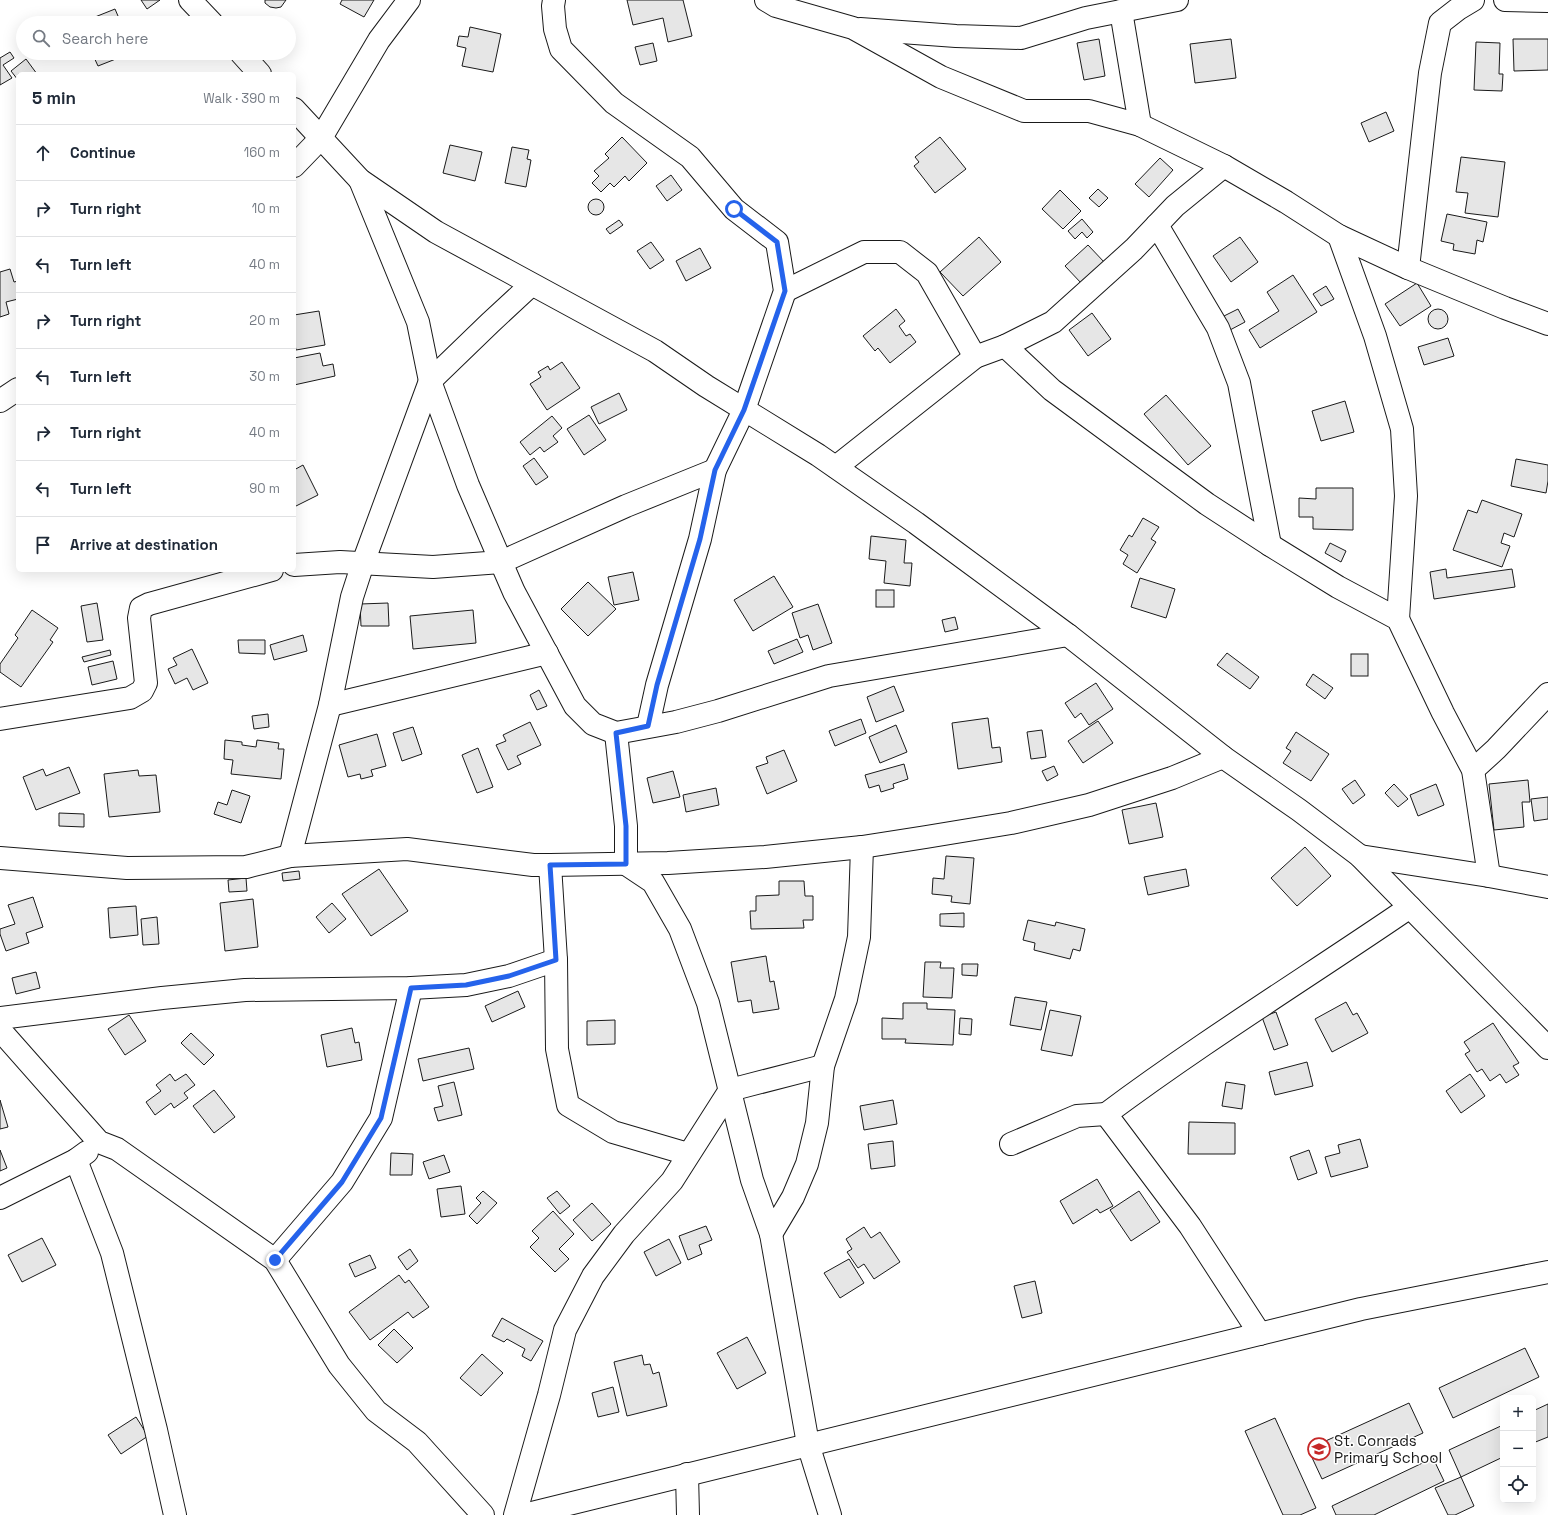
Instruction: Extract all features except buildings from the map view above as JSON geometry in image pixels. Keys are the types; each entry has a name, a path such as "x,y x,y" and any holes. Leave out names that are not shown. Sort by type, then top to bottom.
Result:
{"street":[{"path":"190,0 205,16"},
{"path":"296,164 321,138 379,40 409,0"},
{"path":"554,0 553,6 555,29 561,50 614,103 690,157 734,209 777,242 785,291 744,410 715,470 700,539 657,685 648,726"},
{"path":"766,0 776,6 853,28 956,36 1021,38 1086,9 1121,11 1177,0"},
{"path":"1408,268 1430,74 1440,23 1473,0"},
{"path":"1505,0 1548,1"},
{"path":"1121,11 1140,126"},
{"path":"853,28 942,77 1024,111 1089,110 1140,126 1224,166 1286,202 1339,236 1408,268 1548,324"},
{"path":"247,60 258,72"},
{"path":"296,111 360,180 436,232 531,285 655,351 744,410 836,467 916,523 1068,635 1223,757 1299,810 1360,856 1548,1048"},
{"path":"836,467 975,358 1005,346 1053,322 1134,249 1175,206 1224,166"},
{"path":"360,180 418,322 430,381 468,486 500,562 514,592 575,706 593,724 616,733 676,722 829,676 915,663 1068,635"},
{"path":"1157,225 1218,328 1239,383 1270,545"},
{"path":"1339,236 1375,336 1402,429 1406,496 1398,619 1443,713 1473,770 1489,876"},
{"path":"785,291 864,252 900,252 927,273 975,358"},
{"path":"290,856 330,705 352,597 363,563 430,381 531,285"},
{"path":"1005,346 1052,390 1207,504 1338,587 1398,619"},
{"path":"0,401 16,390"},
{"path":"296,565 340,562 433,567 500,562 626,506 715,470"},
{"path":"0,718 130,698 142,691 146,683 139,618 141,608 149,604 265,572"},
{"path":"330,705 546,653"},
{"path":"1473,770 1496,749 1548,694"},
{"path":"616,733 626,826 626,864"},
{"path":"0,858 127,868 246,867 290,856 407,849 533,865 668,863 765,857 862,847 1011,823 1089,806 1172,778 1223,757"},
{"path":"771,1234 793,1197 807,1164 817,1123 823,1066 846,998 859,937 862,847"},
{"path":"1360,856 1489,876 1548,887"},
{"path":"626,864 653,882 680,929 708,1003 752,1180 771,1234 808,1444 830,1515"},
{"path":"550,865 556,960 557,1049 568,1106 613,1132 688,1154"},
{"path":"1011,1144 1077,1116 1106,1114 1150,1081 1339,956 1410,907"},
{"path":"0,1018 162,998 245,990 411,988 466,985 509,976 556,960"},
{"path":"275,1260 342,1182 381,1118 411,988"},
{"path":"0,1030 99,1142 117,1149 275,1260 339,1365 376,1411 417,1442 483,1515"},
{"path":"515,1515 565,1330 593,1276 624,1234 672,1181 730,1090 823,1066"},
{"path":"1106,1114 1190,1226 1260,1334"},
{"path":"0,1198 76,1160 99,1142"},
{"path":"76,1160 112,1253 156,1430 175,1515"},
{"path":"524,1515 1361,1309 1548,1272"},
{"path":"687,1474 688,1515"}],"place":[{"name":"St. Conrads Primary School","path":"1319,1449"}],"route":[{"path":"275,1260 342,1182 381,1118 411,988 466,985 509,976 556,960 550,865 626,864 626,826 616,733 648,726 657,685 700,539 715,470 744,410 785,291 777,242 734,209"}]}
